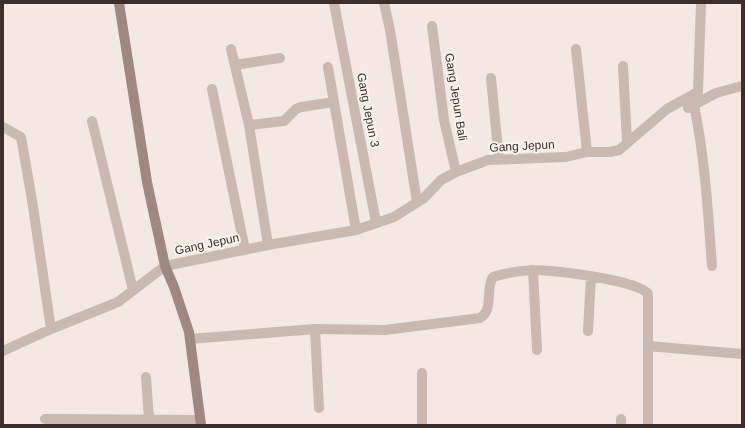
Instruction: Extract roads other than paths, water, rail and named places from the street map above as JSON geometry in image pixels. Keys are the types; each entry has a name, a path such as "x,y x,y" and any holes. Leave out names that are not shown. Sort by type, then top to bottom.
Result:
{"street":[{"path":"45,418 149,419 201,422 190,339 184,315 165,266 147,182 119,3"},
{"name":"Gang Jepun 3","path":"334,3 376,222"},
{"path":"384,3 390,30 417,202"},
{"name":"Gang Jepun","path":"165,266 268,245 365,228 376,222 394,217 424,198 441,180 478,163 499,160 566,157 587,152 610,152 618,150 667,109 696,94 699,88 701,3"},
{"name":"Gang Jepun Bali","path":"432,26 444,120 456,172"},
{"path":"576,48 587,152"},
{"path":"231,49 249,125 268,245"},
{"path":"235,66 280,58"},
{"path":"623,66 627,142"},
{"path":"328,67 356,230"},
{"path":"491,78 499,160"},
{"path":"679,104 688,108 716,94 742,86"},
{"path":"212,89 245,250"},
{"path":"249,125 284,121 296,109 301,107 334,102"},
{"path":"694,105 701,139 705,173 712,266"},
{"path":"92,121 133,290"},
{"path":"3,127 21,137 32,200 50,329"},
{"path":"3,351 50,329 118,302 165,266"},
{"path":"190,339 314,329 385,330 480,318 487,309 493,277 533,270 591,276 646,291 649,297 648,425"},
{"path":"533,270 537,350"},
{"path":"588,331 591,276"},
{"path":"314,329 319,408"},
{"path":"648,346 742,354"},
{"path":"422,373 422,425"},
{"path":"146,377 149,419"}]}
